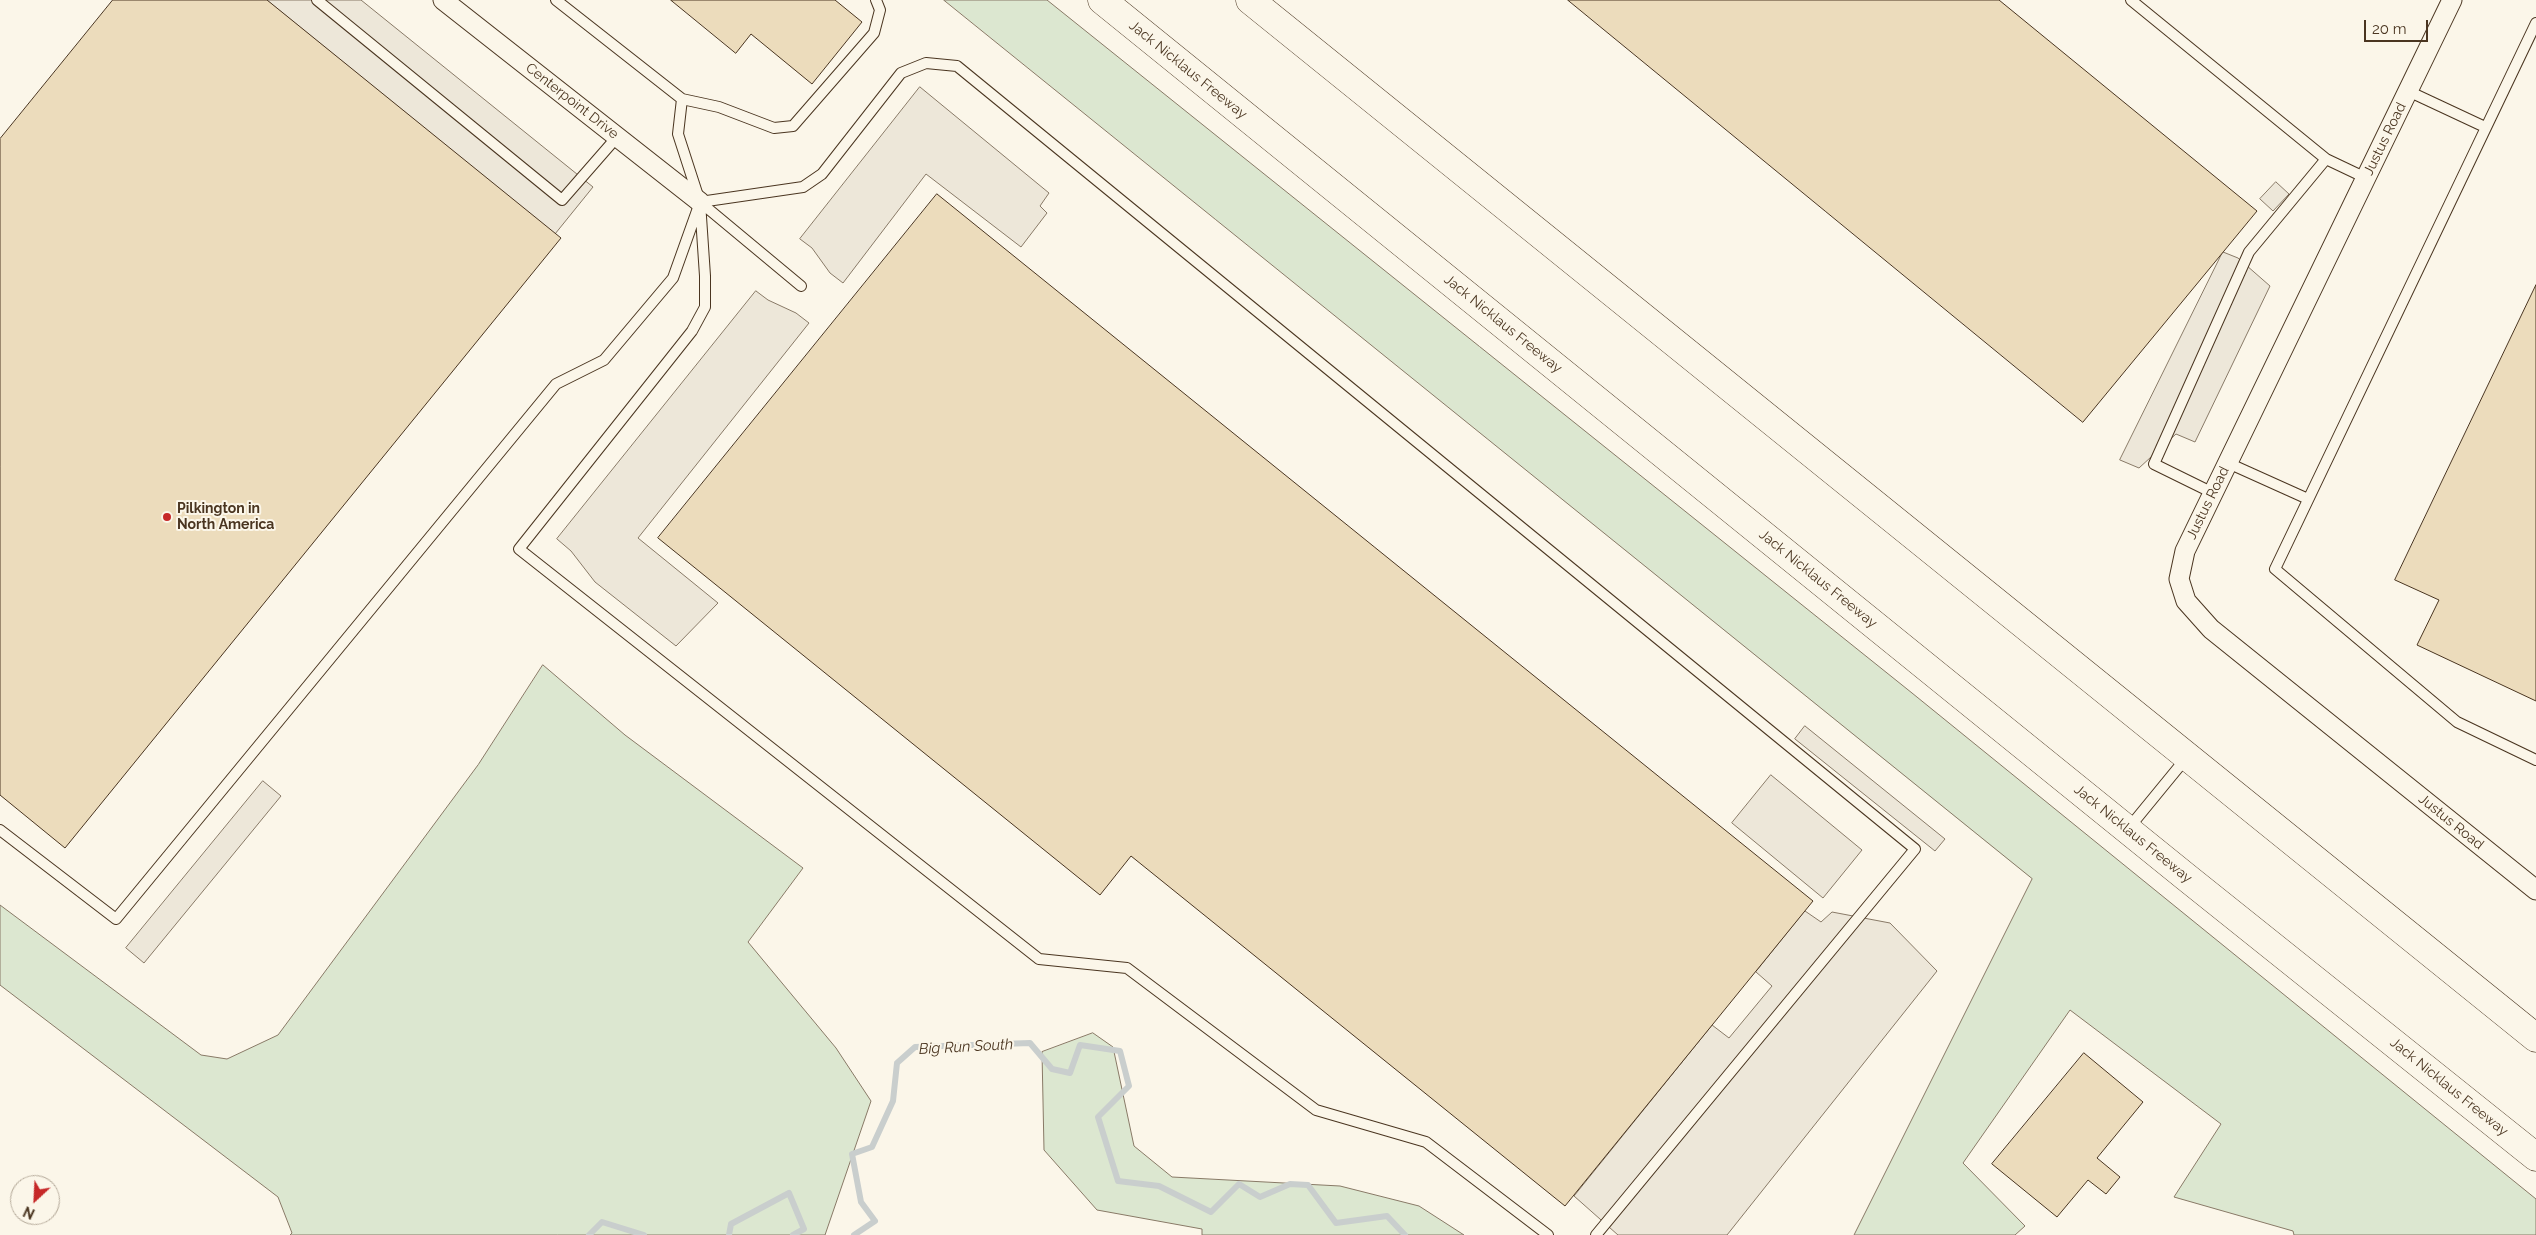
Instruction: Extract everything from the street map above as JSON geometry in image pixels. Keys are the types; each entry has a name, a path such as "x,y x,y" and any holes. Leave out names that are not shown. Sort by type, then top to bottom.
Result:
{"highway":[{"name":"Jack Nicklaus Freeway","path":"1102,0 2127,829 2536,1157"},
{"path":"1250,0 2536,1038"}],"street":[{"name":"Centerpoint Drive","path":"444,0 700,202"},
{"name":"Justus Road","path":"2452,0 2185,551 2179,578 2186,601 2211,629 2536,890"}],"lane":[{"path":"317,0 562,200 617,137"},
{"path":"556,0 682,99 719,107 774,128 793,126 874,33 880,10 876,0"},
{"path":"2131,0 2326,160 2366,178"},
{"path":"2536,23 2275,569 2457,722 2536,760"},
{"path":"700,202 803,187 822,174 901,73 926,63 957,66 1915,850 1596,1235"},
{"path":"2408,91 2485,127"},
{"path":"682,99 678,134 700,202 705,307 692,331 519,550 1039,959 1127,968 1316,1110 1426,1142 1548,1235"},
{"path":"2213,493 2154,464 2249,252 2326,160"},
{"path":"700,202 801,286"},
{"path":"0,830 116,919 556,384 604,360 673,278 700,202"},
{"path":"2228,463 2308,499"},
{"path":"2127,829 2188,756"}],"green space":[{"path":"944,0 1047,0 1912,693 2536,1199 2536,1235 2294,1235 2293,1231 2174,1197 2221,1124 2070,1010 1963,1163 2025,1226 2015,1235 1854,1235 2032,879"},
{"path":"543,665 625,735 803,868 748,942 836,1048 871,1101 825,1235 290,1235 292,1233 278,1197 0,985 0,905 201,1055 227,1059 278,1035 478,765"},
{"path":"1093,1033 1113,1047 1134,1146 1172,1177 1340,1186 1419,1206 1464,1235 1202,1235 1202,1229 1097,1210 1044,1150 1042,1052"}],"shaded area":[{"path":"267,0 361,0 593,187 555,234"},
{"path":"920,87 1049,193 1040,206 1047,213 1021,247 926,174 843,283 830,273 812,248 800,239"},
{"path":"2276,182 2289,194 2273,211 2260,199"},
{"path":"2223,252 2238,258 2270,286 2195,442 2176,434 2139,468 2120,460"},
{"path":"756,291 768,300 796,313 809,323 638,538 718,603 676,646 595,582 571,551 557,539"},
{"path":"1805,726 1945,839 1935,851 1795,739"},
{"path":"1771,775 1862,850 1823,898 1732,823"},
{"path":"263,781 281,796 144,963 126,948"},
{"path":"1805,911 1821,922 1832,912 1890,923 1937,971 1727,1235 1618,1235 1574,1196 1712,1025 1729,1038 1772,986 1756,972"}],"building":[{"name":"Pilkington in North America","path":"113,0 267,0 561,238 65,848 0,795 0,139"},
{"path":"671,0 835,0 862,22 812,84 751,34 736,53"},
{"path":"1568,0 1999,0 2257,211 2083,422"},
{"path":"937,194 1813,901 1565,1206 1131,856 1100,895 658,538"},
{"path":"2536,285 2536,701 2417,645 2439,600 2395,580"},
{"path":"2084,1053 2143,1102 2097,1158 2120,1177 2106,1194 2088,1180 2057,1217 1992,1164"}],"waterway":[{"name":"Big Run South","path":"854,1235 875,1221 861,1202 852,1154 872,1147 893,1101 897,1063 915,1047 1030,1043 1052,1069 1070,1073 1080,1045 1120,1051 1129,1086 1098,1117 1118,1181 1159,1186 1211,1212 1239,1184 1260,1197 1290,1184 1308,1185 1336,1223 1387,1216 1405,1235"},
{"name":"Big Run South","path":"729,1235 731,1224 789,1193 804,1229 793,1235"},
{"name":"Big Run South","path":"589,1235 602,1222 644,1235"}],"place":[{"name":"Pilkington in North America","path":"167,517"}]}
